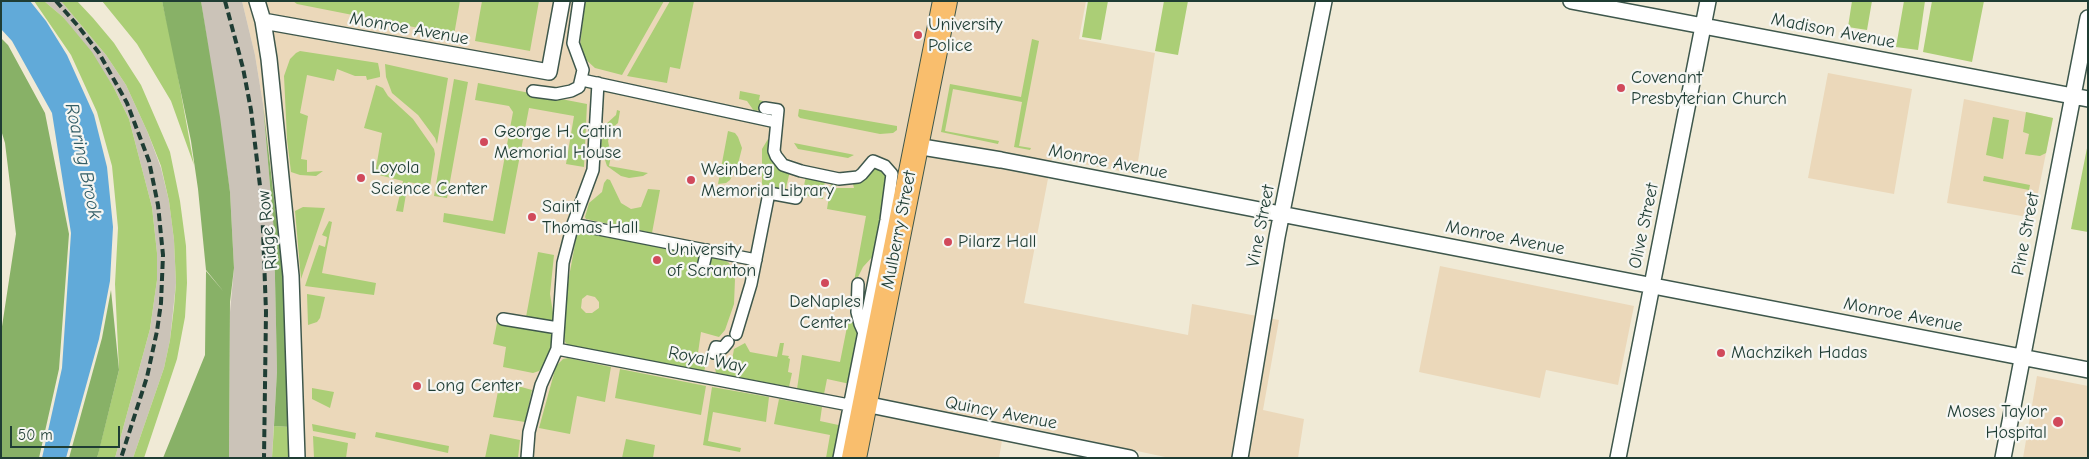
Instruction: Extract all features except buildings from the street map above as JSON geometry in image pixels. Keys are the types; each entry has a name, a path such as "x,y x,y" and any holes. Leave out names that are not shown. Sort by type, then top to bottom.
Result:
{"main road":[{"name":"Mulberry Street","path":"854,458 857,405 916,146 945,1"}],"street":[{"name":"Ridge Row","path":"257,1 263,21 270,66 291,276 297,458"},
{"name":"Monroe Avenue","path":"263,21 549,72 562,1"},
{"path":"534,91 556,94 579,87 583,70 573,42 579,1"},
{"name":"Vine Street","path":"1240,458 1258,346 1324,1"},
{"name":"Madison Avenue","path":"1570,1 2081,98"},
{"name":"Olive Street","path":"1618,458 1708,1"},
{"name":"Pine Street","path":"2003,458 2046,229 2081,98 2088,18"},
{"path":"582,80 764,114 776,122 774,151 776,156 783,165 801,171 839,179 858,177 873,161 886,166 892,174 864,333 857,405 839,458"},
{"path":"527,458 529,432 542,385 557,349 563,263 573,224 593,170 598,83"},
{"name":"Monroe Avenue","path":"916,146 1002,160 2088,370"},
{"path":"714,353 716,347 723,348 732,338 751,284 769,193 796,198 796,193"},
{"path":"573,224 756,260"},
{"path":"704,267 707,250"},
{"path":"858,284 857,312 864,333"},
{"path":"503,319 558,328"},
{"name":"Royal Way","path":"557,349 617,364 709,383 774,395 857,405"},
{"path":"709,383 712,367"},
{"name":"Quincy Avenue","path":"857,405 1130,458"}],"shaded area":[{"path":"44,1 61,1 106,55 126,85 148,133 161,168 169,201 174,240 176,283 170,340 164,368 133,458 115,458 150,329 157,280 157,253 152,207 129,119 114,88 63,17"},
{"path":"201,1 242,1 255,55 263,104 274,232 277,371 272,458 229,458 230,312 234,268 230,192"},
{"name":"University of Scranton","path":"242,1 1086,1 1079,39 1155,53 1136,174 1052,158 1024,303 1188,335 1192,304 1279,320 1263,410 1304,419 1298,458 1170,458 1005,423 999,458 290,458 285,293 263,104 255,55"},
{"path":"1828,73 1912,89 1894,194 1808,178"},
{"path":"1964,99 2053,118 2033,218 1947,203"},
{"path":"1440,266 1634,306 1618,385 1546,370 1540,398 1419,372"},
{"name":"Moses Taylor Hospital","path":"2037,376 2088,386 2088,458 2023,458"}],"green space":[{"path":"34,1 44,1 63,17 92,52 114,88 129,119 152,207 157,253 157,280 150,329 115,458 97,458 119,370 115,284 118,228 112,166 97,112 71,55"},
{"path":"61,1 77,1 114,43 141,85 170,152 180,201 186,246 187,283 185,317 177,359 144,458 133,458 164,368 174,307 176,283 174,240 169,201 161,166 126,85 106,55"},
{"path":"102,1 162,1 172,44 194,165 171,101 137,44"},
{"path":"162,1 201,1 220,117 230,192 234,268 230,302 229,458 163,458 205,355 206,271 224,292 206,270 191,141"},
{"path":"293,1 460,1 454,35 297,4"},
{"path":"482,1 539,1 530,51 475,41"},
{"path":"585,1 664,1 622,75 595,68 583,57 580,46"},
{"path":"670,1 694,1 680,69 670,67 667,83 627,76"},
{"path":"1088,1 1108,1 1101,40 1082,37"},
{"path":"1164,1 1188,1 1178,55 1155,51"},
{"path":"1852,1 1872,1 1867,30 1848,27"},
{"path":"1904,1 1925,1 1918,50 1896,47"},
{"path":"1932,1 1984,1 1972,62 1923,52"},
{"path":"1,38 8,45 45,113 69,234 59,369 39,458 1,458 1,333 16,234 5,143 1,130"},
{"path":"1032,39 1039,41 1019,146 1031,148 1030,150 1014,147 1022,102 953,89 945,131 999,141 998,144 941,132 950,84 1021,97"},
{"path":"300,51 378,63 380,73 380,77 367,80 366,76 355,76 337,69 334,81 307,75 300,113 308,116 301,159 307,160 307,172 323,171 316,176 300,175 291,172 287,139 284,76 290,59"},
{"path":"385,64 448,78 437,144 435,138 418,115 392,93 386,77"},
{"path":"454,79 468,82 447,198 434,196"},
{"path":"478,83 587,104 584,167 566,164 574,116 529,108 505,234 443,222 444,213 493,221 513,112 509,106 475,100"},
{"path":"376,85 383,88 388,96 413,119 434,149 435,154 430,186 408,182 403,212 396,211 403,181 375,174 382,133 364,128"},
{"path":"740,91 760,95 759,100 763,101 760,110 754,111 747,101 739,99"},
{"path":"263,104 285,293 290,427 274,426 277,371 274,232"},
{"path":"799,109 897,126 897,130 893,133 880,134 800,118 798,116"},
{"path":"617,110 620,111 618,123 612,128 608,141 611,156 609,166 648,173 643,176 629,178 621,176 607,166 601,148 602,133 605,125 616,115"},
{"path":"2026,112 2053,118 2046,153 2040,156 2025,154 2029,134 2023,132"},
{"path":"1993,117 2009,120 2003,159 1986,155"},
{"path":"728,131 735,133 742,148 738,164 730,180 726,183 718,184"},
{"path":"768,139 771,140 790,171 785,192 765,188 762,184 762,149"},
{"path":"794,143 854,155 848,158 798,149"},
{"path":"2088,143 2088,232 2071,229"},
{"path":"873,168 883,168 889,180 874,255 863,267 853,287 866,216 827,209 831,184 837,182 836,188 854,188 853,184 858,182"},
{"path":"806,176 825,181 823,199 802,195"},
{"path":"1984,176 2030,185 2029,190 1983,181"},
{"path":"607,179 610,180 621,203 631,209 641,207 648,189 660,190 652,233 586,219 589,203 602,192"},
{"path":"303,207 325,208 301,279 295,211"},
{"path":"329,221 332,222 322,273 376,283 374,295 305,286 319,245 325,247 327,237 322,235"},
{"path":"580,232 686,252 729,263 735,279 734,304 725,330 719,337 701,332 698,353 708,355 704,372 568,345 565,342 567,288 577,233","holes":["587,295 595,297 599,302 599,308 592,313 586,313 581,308 582,299"]},
{"path":"538,252 554,255 550,294 553,313 553,321 551,322 526,317"},
{"path":"111,290 119,370 99,451 97,458 69,458 102,338"},
{"path":"307,294 325,297 320,318 317,322 308,325"},
{"path":"848,322 855,322 860,334 850,384 827,379 824,394 797,389 802,355 840,362"},
{"path":"497,323 542,330 553,335 550,351 543,367 539,371 533,373 503,367 506,347 493,344"},
{"path":"745,343 750,352 777,357 780,343 784,343 782,355 789,356 788,372 792,373 789,387 716,373 717,357 732,360 734,349"},
{"path":"568,358 611,367 605,402 577,396 570,434 539,428 556,366 563,359"},
{"path":"620,369 706,386 701,415 615,398"},
{"path":"500,381 532,390 525,422 493,417"},
{"path":"712,387 769,397 766,422 713,412 708,441 741,448 740,452 703,445"},
{"path":"312,388 334,392 330,408 312,399"},
{"path":"779,399 822,407 820,421 843,426 837,458 826,458 830,435 774,424"},
{"path":"312,424 356,433 355,439 313,431"},
{"path":"274,426 290,427 290,458 272,458"},
{"path":"376,432 449,446 448,453 375,437"},
{"path":"490,434 520,440 518,458 485,458"},
{"path":"313,436 348,443 346,458 314,458"},
{"path":"626,439 655,445 653,458 622,458"}],"water":[{"name":"Roaring Brook","path":"1,1 30,1 46,21 67,55 94,115 107,167 113,227 110,281 99,339 66,458 42,458 62,368 71,233 52,113 12,41 1,29"}],"railway":[{"path":"56,1 99,53 127,103 149,161 158,205 163,255 161,303 157,331 147,377 121,458"},
{"path":"225,1 243,68 251,110 262,203 266,312 264,458"}],"place":[{"name":"University Police","path":"918,35"},
{"name":"Covenant Presbyterian Church","path":"1621,88"},
{"name":"George H. Catlin Memorial House","path":"484,142"},
{"name":"Loyola Science Center","path":"361,178"},
{"name":"Weinberg Memorial Library","path":"691,180"},
{"name":"Saint Thomas Hall","path":"532,217"},
{"name":"Pilarz Hall","path":"948,242"},
{"name":"University of Scranton","path":"657,260"},
{"name":"DeNaples Center","path":"825,283"},
{"name":"Machzikeh Hadas","path":"1721,353"},
{"name":"Long Center","path":"417,386"},
{"name":"Moses Taylor Hospital","path":"2058,422"}]}
